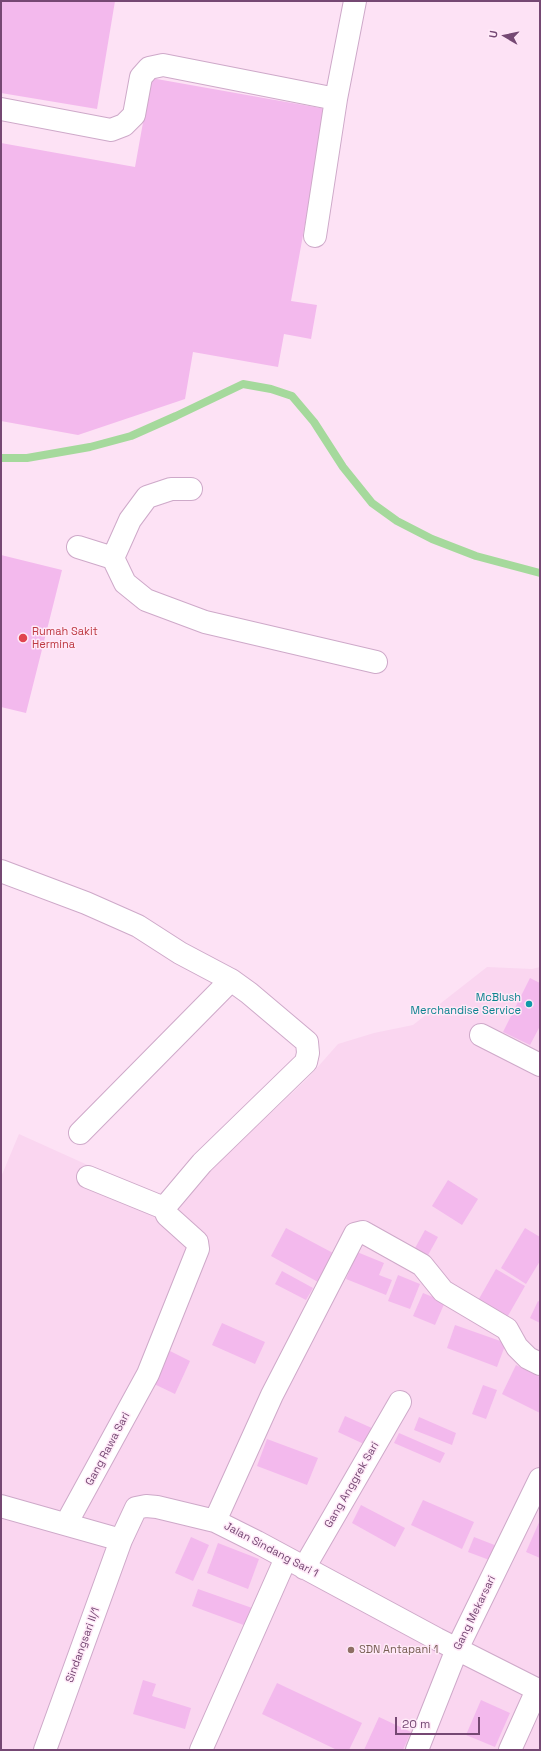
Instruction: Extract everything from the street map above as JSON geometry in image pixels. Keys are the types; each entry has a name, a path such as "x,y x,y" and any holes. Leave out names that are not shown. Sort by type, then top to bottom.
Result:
{"street":[{"path":"315,236 336,99 355,1"},
{"path":"1,109 111,130 124,125 134,115 142,77 149,68 163,65 336,99"},
{"path":"113,558 130,520 147,497 171,489 191,489"},
{"path":"78,546 113,558 125,583 146,600 205,622 376,662"},
{"path":"1,871 86,903 138,926 180,953 231,980 249,993 307,1042 308,1053 306,1062 202,1163 164,1208 88,1178"},
{"path":"80,1133 231,980"},
{"path":"481,1034 540,1065"},
{"name":"Gang Rawa Sari","path":"66,1524 148,1374 198,1249 197,1242 167,1215 164,1208"},
{"path":"215,1521 272,1395 355,1234 363,1232 422,1266 443,1291 507,1329 528,1358 540,1364"},
{"name":"Gang Anggrek Sari","path":"201,1750 295,1563 400,1402"},
{"name":"Gang Mekarsari","path":"417,1750 457,1649 540,1479"},
{"path":"1,1506 121,1540"},
{"name":"Jalan Sindang Sari 1","path":"121,1540 136,1508 146,1506 157,1507 215,1521 457,1649 539,1690"},
{"name":"Sindangsari II/1","path":"45,1750 121,1540"},
{"path":"510,1750 539,1690"}],"shaded area":[{"path":"487,967 532,969 540,967 540,1750 1,1750 1,1177 19,1134 174,1204 308,1078 338,1044 374,1033 413,1025"}],"building":[{"path":"1,1 115,1 97,109 1,93"},
{"path":"151,78 326,109 291,301 317,305 311,339 284,334 278,367 193,352 185,399 78,435 1,421 1,143 135,167"},
{"name":"Rumah Sakit Hermina","path":"1,555 62,570 26,713 1,707"},
{"name":"McBlush Merchandise Service","path":"530,978 540,983 540,1026 530,1045 503,1032"},
{"path":"448,1180 478,1199 462,1225 432,1206"},
{"path":"286,1228 333,1253 318,1282 271,1256"},
{"path":"525,1228 540,1237 540,1261 526,1284 501,1268"},
{"path":"425,1230 438,1237 427,1257 414,1250"},
{"path":"357,1252 384,1263 379,1275 392,1280 386,1295 346,1279"},
{"path":"496,1269 525,1286 505,1321 476,1304"},
{"path":"282,1271 313,1288 306,1300 275,1284"},
{"path":"398,1275 420,1284 410,1309 388,1301"},
{"path":"423,1293 445,1302 435,1325 413,1316"},
{"path":"538,1301 540,1302 540,1323 530,1318"},
{"path":"222,1323 265,1342 255,1364 212,1345"},
{"path":"455,1325 506,1343 497,1367 447,1348"},
{"path":"168,1350 190,1361 175,1394 152,1383"},
{"path":"516,1365 540,1377 540,1413 502,1394"},
{"path":"483,1385 497,1390 486,1419 472,1414"},
{"path":"345,1416 374,1429 366,1445 338,1432"},
{"path":"419,1417 456,1433 452,1445 414,1430"},
{"path":"399,1433 445,1453 440,1463 394,1443"},
{"path":"267,1439 318,1458 307,1485 257,1466"},
{"path":"423,1500 474,1522 462,1549 411,1525"},
{"path":"361,1505 405,1528 395,1547 352,1523"},
{"path":"540,1520 540,1558 526,1552"},
{"path":"191,1537 209,1545 193,1581 175,1573"},
{"path":"474,1537 497,1546 492,1561 468,1552"},
{"path":"218,1543 259,1559 248,1589 207,1573"},
{"path":"198,1589 255,1609 249,1627 192,1606"},
{"path":"143,1680 156,1684 152,1696 191,1708 185,1729 133,1714"},
{"path":"277,1683 362,1723 349,1750 337,1750 262,1714"},
{"path":"481,1700 510,1713 495,1747 466,1735"},
{"path":"379,1717 411,1732 403,1750 364,1750"}],"waterway":[{"path":"1,458 27,458 90,447 131,436 243,384 271,389 292,396 314,422 343,467 372,503 397,521 432,539 476,556 540,573"}],"place":[{"name":"Rumah Sakit Hermina","path":"23,638"},
{"name":"McBlush Merchandise Service","path":"529,1004"},
{"name":"SDN Antapani 1","path":"351,1650"}]}
